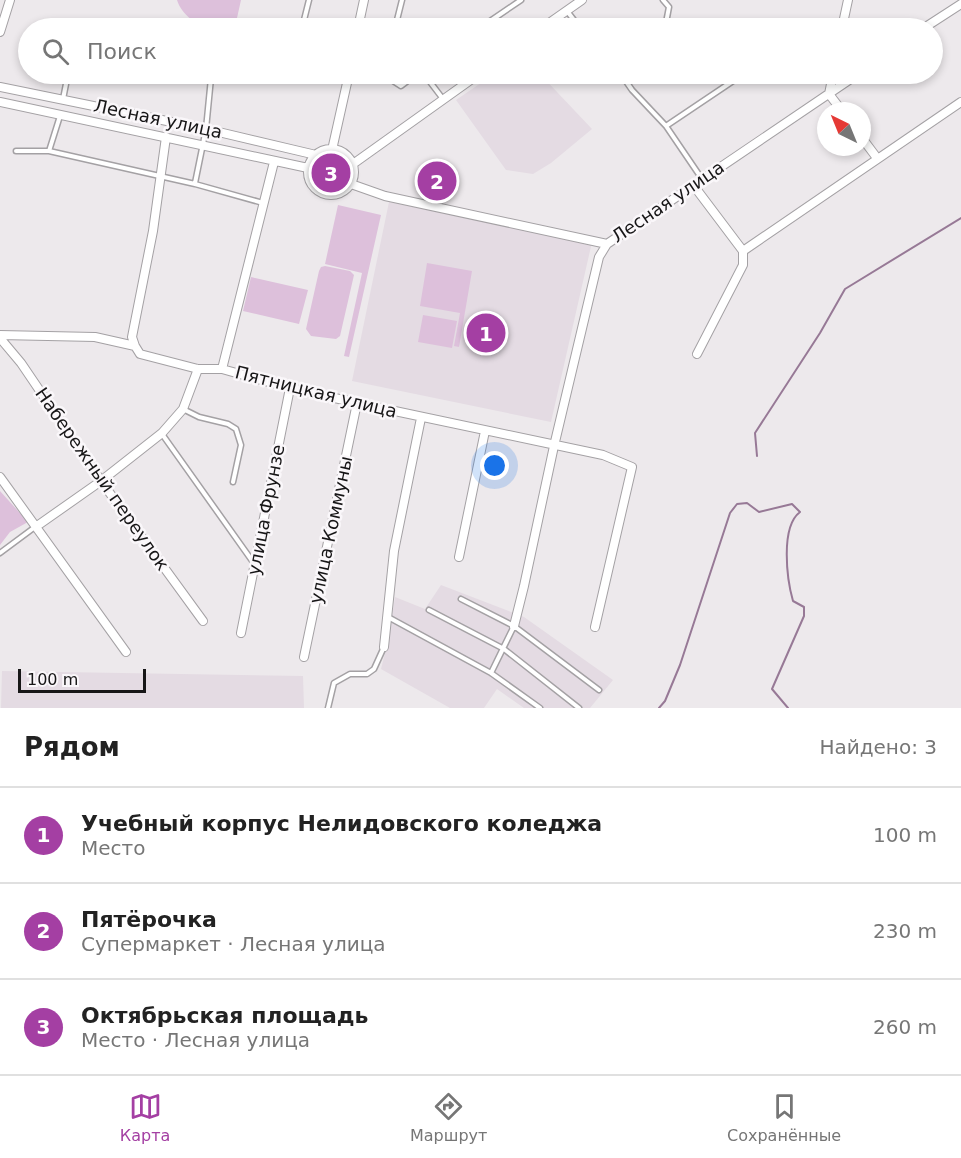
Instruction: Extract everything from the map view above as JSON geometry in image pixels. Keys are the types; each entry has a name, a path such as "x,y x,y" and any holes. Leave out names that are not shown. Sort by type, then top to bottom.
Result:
{"street":[{"path":"0,32 10,0"},
{"path":"360,18 364,0"},
{"path":"557,18 582,0"},
{"path":"844,18 848,0"},
{"path":"939,18 961,4"},
{"path":"332,150 347,84"},
{"path":"353,164 465,84"},
{"path":"831,84 829,94 835,102"},
{"name":"Лесная улица","path":"351,184 385,196 607,244 844,84"},
{"name":"Лесная улица","path":"0,87 206,129 316,155"},
{"name":"Лесная улица","path":"0,102 309,168"},
{"path":"743,251 961,102"},
{"path":"135,346 132,337 153,231 166,137"},
{"path":"332,150 344,153 353,164 354,172 351,184 337,195 322,193 311,183 309,168 316,155 322,151 332,150"},
{"path":"871,150 877,158"},
{"path":"222,369 274,162"},
{"path":"694,186 743,251 742,265 697,354"},
{"path":"514,626 599,257 607,244"},
{"name":"Пятницкая улица","path":"0,336 95,337 135,346 140,354 198,369 222,369 290,388 421,418 603,455 632,466 596,627"},
{"name":"Набережный переулок","path":"0,336 21,363 100,481 202,621"},
{"path":"37,526 162,433 183,409 198,369"},
{"name":"улица Фрунзе","path":"241,633 290,388"},
{"name":"улица Коммуны","path":"304,657 357,403"},
{"path":"384,647 394,551 421,418"},
{"path":"459,557 485,431"},
{"path":"0,477 126,652"}],"lane":[{"path":"304,18 309,0"},
{"path":"398,18 402,0"},
{"path":"494,18 520,0"},
{"path":"663,0 669,7 666,18"},
{"path":"567,11 572,18"},
{"path":"63,99 66,84"},
{"path":"195,184 206,129 210,84"},
{"path":"432,84 443,99"},
{"path":"628,84 666,126 703,179"},
{"path":"666,126 729,84"},
{"path":"49,151 60,116"},
{"path":"16,151 49,151 195,184 264,203"},
{"path":"183,409 199,417 228,424 236,429 241,445 232,482"},
{"path":"162,433 256,565"},
{"path":"0,554 37,526"},
{"path":"461,599 514,626 599,690"},
{"path":"429,610 504,648 579,708"},
{"path":"388,617 491,673 540,708"},
{"path":"491,673 514,626"},
{"path":"328,708 334,683 350,674 367,674 374,669 384,647"}],"shaded area":[{"path":"177,0 241,0 237,18 189,18"},
{"path":"479,84 549,84 592,129 551,163 533,174 506,170 456,100"},
{"path":"389,202 592,242 551,422 352,381"},
{"path":"338,205 381,215 349,357 344,356 362,273 325,264"},
{"path":"427,263 472,271 459,347 454,346 460,313 420,306"},
{"path":"325,266 350,271 354,275 340,336 336,339 311,336 306,329 319,271"},
{"path":"251,277 308,290 299,324 243,311"},
{"path":"423,315 457,321 452,348 418,342"},
{"path":"0,491 28,522 10,532 0,545"},
{"path":"441,585 524,617 613,680 590,708 524,708 497,689 484,708 450,708 381,669 395,597 425,609"},
{"path":"2,671 303,676 304,708 1,708"}],"waterway":[{"path":"757,456 755,433 820,333 845,289 961,218"},
{"path":"659,708 665,701 680,665 730,513 737,504 747,503 759,512 792,504 800,512 794,519 787,541 787,568 793,601 804,607 804,616 772,689 788,708"}],"place":[{"name":"Октябрьская площадь","path":"331,173"},
{"name":"Пятёрочка","path":"437,181"},
{"name":"Учебный корпус Нелидовского коледжа","path":"486,333"}]}
